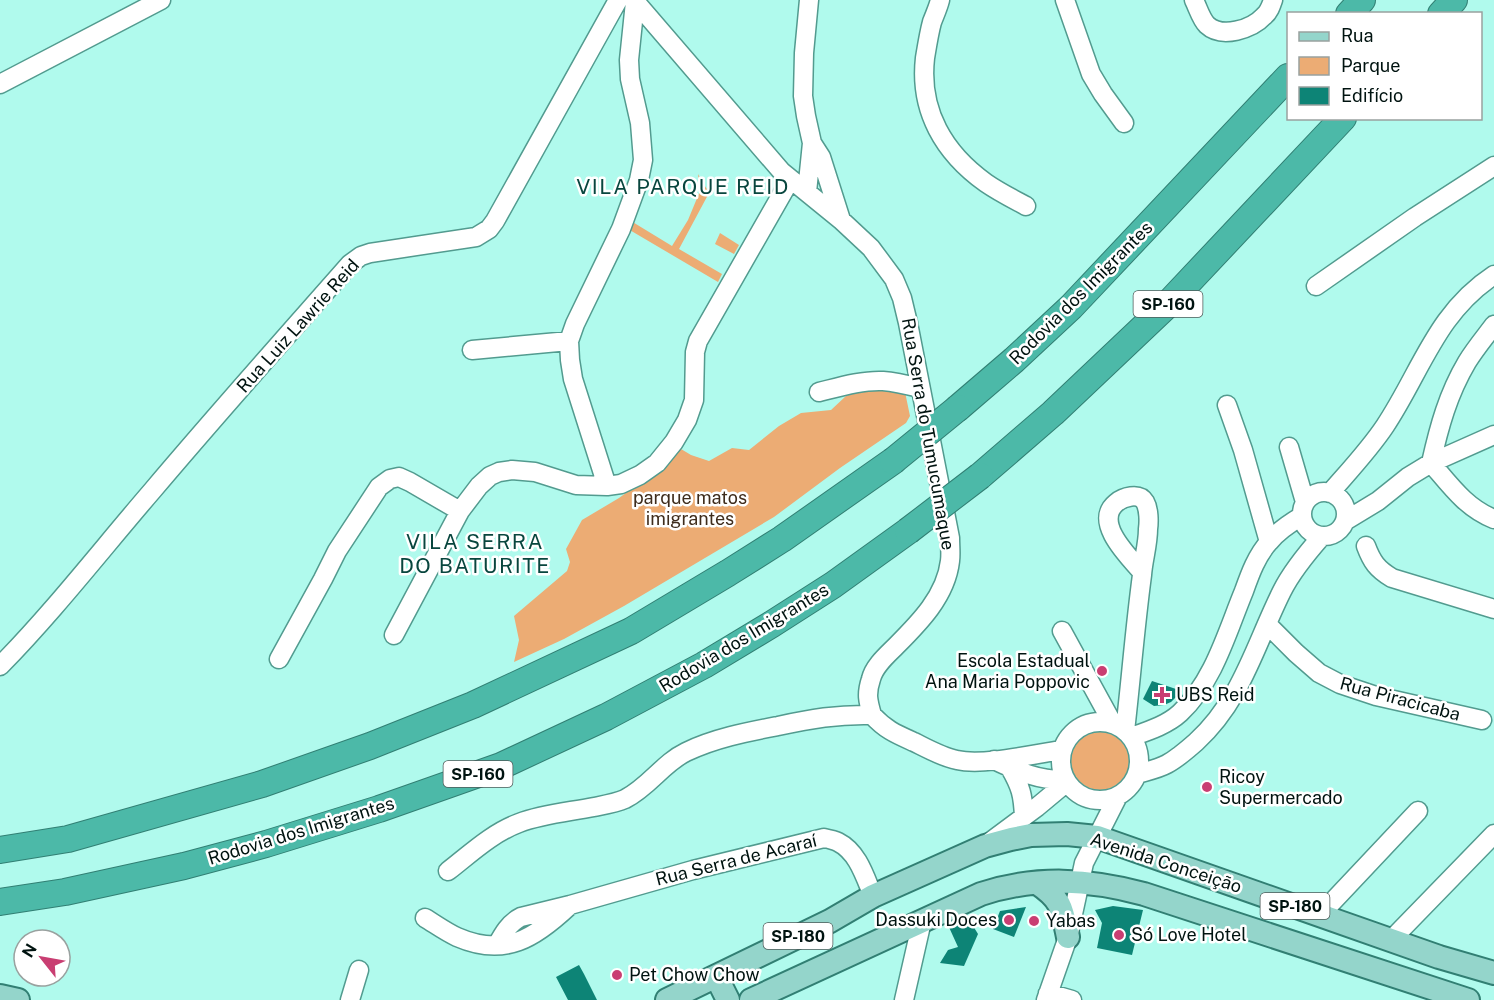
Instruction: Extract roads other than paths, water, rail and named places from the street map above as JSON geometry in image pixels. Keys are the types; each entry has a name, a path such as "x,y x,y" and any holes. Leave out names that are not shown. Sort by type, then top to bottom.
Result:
{"highway":[{"path":"1351,12 1362,0"},
{"path":"1444,12 1454,0"},
{"name":"Rodovia dos Imigrantes","path":"0,850 68,839 262,784 370,746 473,705 631,631 728,573 782,539 893,461 1014,360 1071,307 1287,78"},
{"name":"Rodovia dos Imigrantes","path":"0,902 65,892 184,866 256,847 379,809 501,766 606,717 704,665 833,585 980,476 1053,413 1165,307 1341,120"}],"main road":[{"name":"Avenida Conceição","path":"873,896 985,846 1011,839 1031,835 1067,834 1097,837 1439,957 1494,974"},
{"name":"Avenida Conceição","path":"922,921 996,889 1058,881 1114,886 1468,1000"},
{"path":"1037,883 1057,899 1068,937"},
{"name":"SP-180","path":"667,1000 830,921 873,896"},
{"name":"SP-180","path":"751,1000 922,921"},
{"path":"721,974 721,986 728,1000"}],"street":[{"path":"0,84 161,0"},
{"path":"807,192 812,143 803,96 809,0"},
{"path":"932,0 932,22"},
{"path":"940,0 932,22 925,57 924,81 928,105 935,124 955,156 966,167 987,184 1026,206"},
{"path":"1065,0 1091,74 1124,123"},
{"path":"1194,0 1208,26 1217,31 1236,32 1256,23 1264,16 1274,0"},
{"path":"607,486 573,379 570,341 574,324 621,229 639,180 643,160 640,123 630,79 629,1"},
{"name":"Rua Serra do Tumucumaque","path":"629,1 782,172 872,248 894,279 902,298 950,538 951,560 947,575 933,604 920,622 871,676 867,697 872,715"},
{"name":"Rua Luiz Lawrie Reid","path":"0,666 350,264 370,253 476,237 489,229 629,1"},
{"path":"812,143 821,157 841,220"},
{"path":"1316,286 1415,217 1494,166"},
{"path":"394,635 459,511 490,476 512,470 534,472 576,485 607,486 621,484 640,475 657,462 674,442 687,420 694,400 695,352 698,341 790,180"},
{"path":"1330,493 1385,426 1402,399 1438,330 1467,297 1494,275"},
{"path":"1431,463 1439,426 1449,397 1467,362 1494,325"},
{"path":"472,350 570,341"},
{"path":"819,392 870,381 895,382 920,388"},
{"path":"1227,405 1243,450 1269,542"},
{"path":"1345,520 1378,501 1408,477 1431,463 1494,435"},
{"path":"1062,631 1123,731 1137,748 1139,761 1137,774 1132,783 1118,796 1107,800 1084,797 1074,791 1066,781 1061,760 1066,741 1080,727 1089,723 1099,722 1123,731 1168,722 1179,714 1196,695 1214,666 1257,560 1269,542 1303,509 1310,497 1316,493 1330,493 1336,496 1341,501 1346,514 1345,520 1335,533 1322,536 1306,528 1303,509 1289,447"},
{"path":"1431,463 1463,500 1478,512 1494,519"},
{"path":"279,659 337,551 379,487 390,479 399,477 459,511"},
{"path":"1137,774 1166,765 1217,722 1244,678 1266,624 1291,576 1300,561 1322,536"},
{"path":"1366,546 1374,564 1392,578 1494,609"},
{"path":"1123,731 1142,572"},
{"name":"Rua Piracicaba","path":"1266,624 1319,673 1340,684 1376,696 1482,720"},
{"path":"448,871 493,836 518,823 625,799 685,752 747,731 813,718 848,714 872,715 890,731 946,757 970,762 1002,764 1044,779 1066,781"},
{"path":"1002,764 1062,750"},
{"path":"1002,764 1019,783 1024,817"},
{"path":"985,846 1066,781"},
{"path":"1072,1000 1047,996 1068,937 1079,882 1087,856 1118,796"},
{"path":"1320,915 1418,811"},
{"path":"1391,940 1494,834"},
{"name":"Rua Serra de Acaraí","path":"425,918 466,941 497,945 506,930 521,917 693,870 824,838 838,841 848,848 860,864 873,896"},
{"path":"904,1000 922,921"},
{"path":"350,1000 359,970"}],"place":[{"name":"Escola Estadual Ana Maria Poppovic","path":"1102,671"},
{"name":"UBS Reid","path":"1162,695"},
{"name":"Ricoy Supermercado","path":"1207,787"},
{"name":"Dassuki Doces","path":"1009,920"},
{"name":"Yabas","path":"1034,921"},
{"name":"Só Love Hotel","path":"1119,935"},
{"name":"Pet Chow Chow","path":"617,975"}],"district":[{"name":"VILA PARQUE REID","path":"683,187"},
{"name":"VILA SERRA DO BATURITE","path":"475,554"}],"park label":[{"name":"parque matos imigrantes","path":"690,508"}]}
